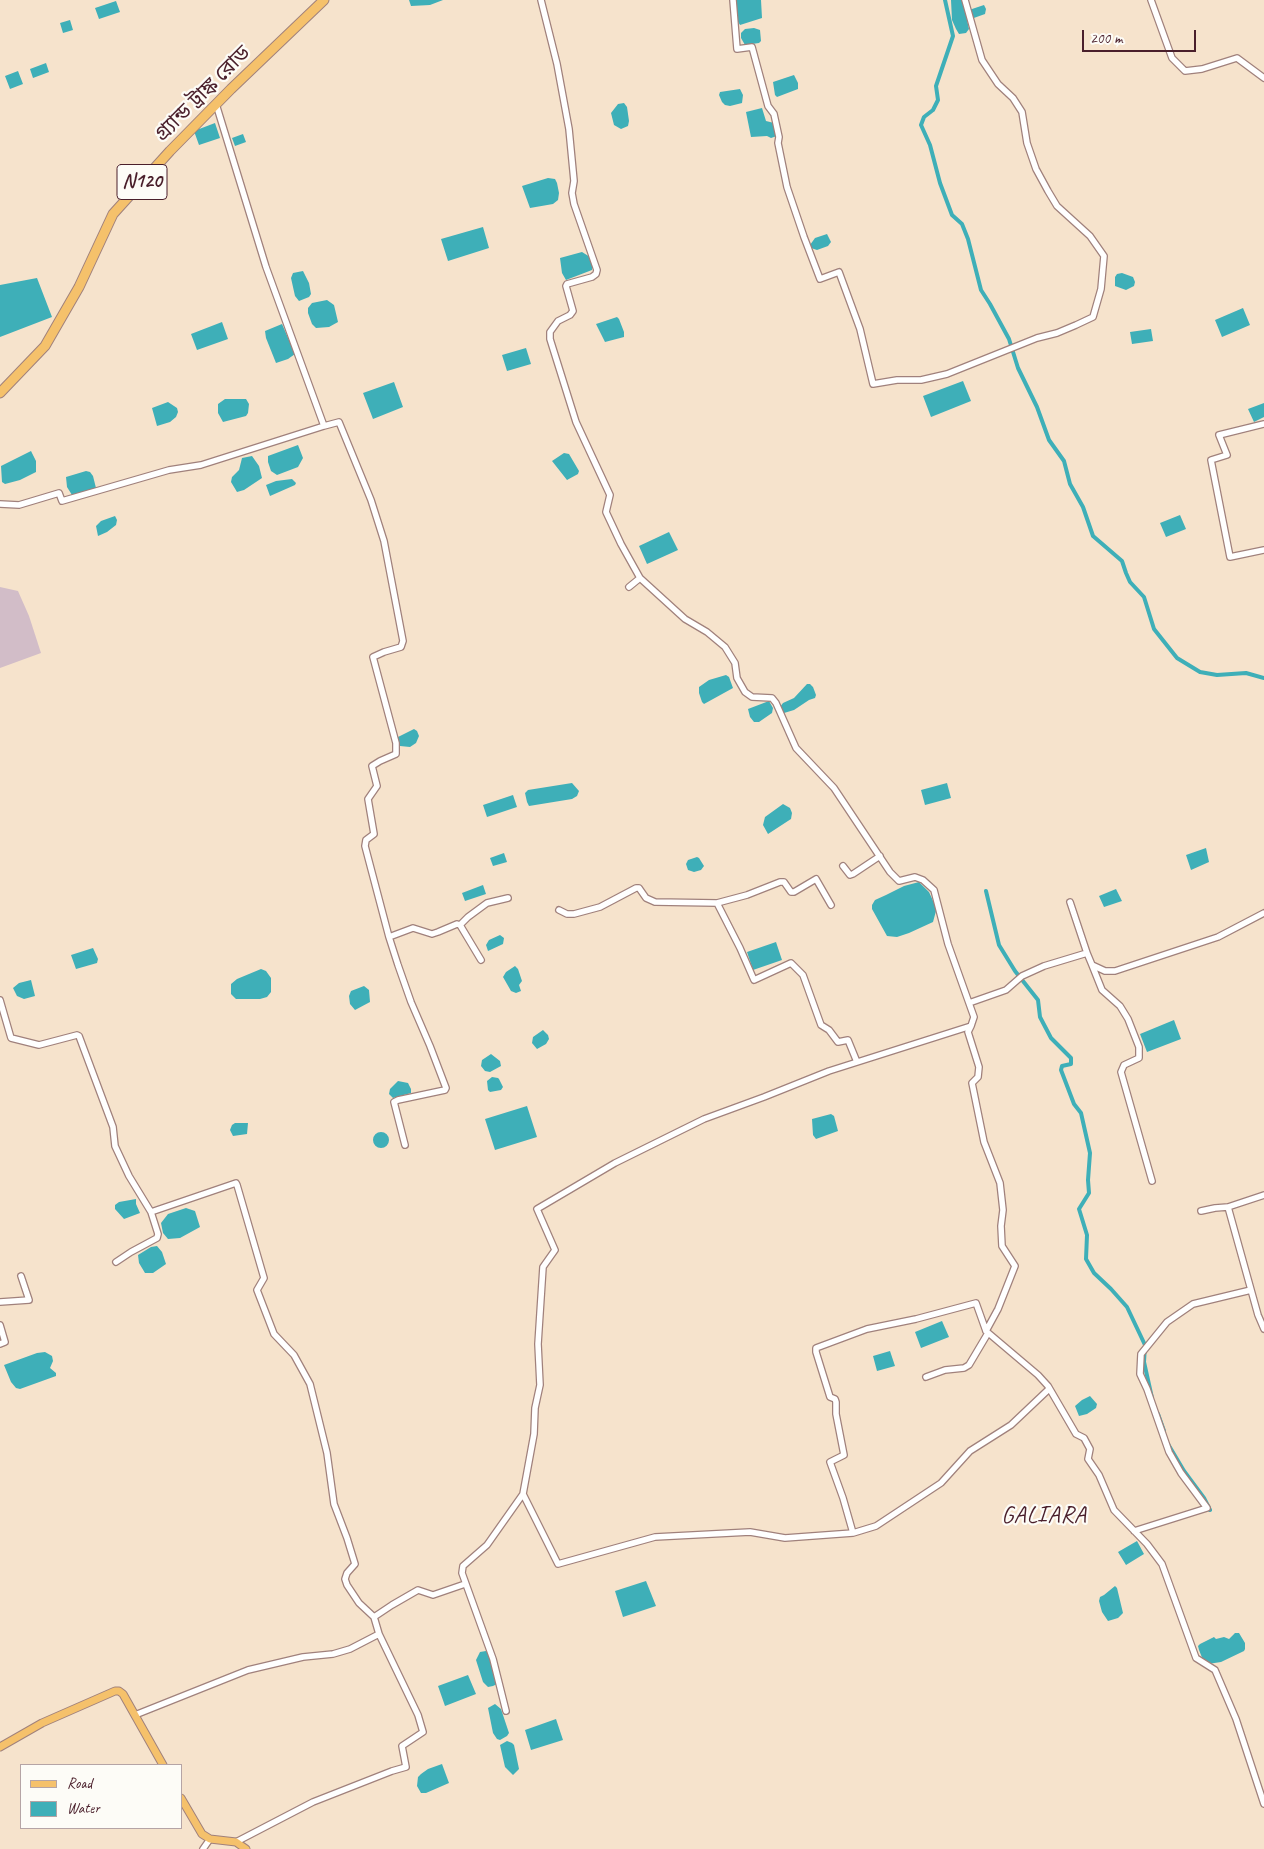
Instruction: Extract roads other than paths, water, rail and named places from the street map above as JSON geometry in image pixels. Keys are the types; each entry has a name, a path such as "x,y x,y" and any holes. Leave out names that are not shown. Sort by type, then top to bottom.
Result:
{"highway":[{"name":"গ্র্যান্ড ট্রাঙ্ক রোড","path":"0,393 45,346 79,287 113,214 216,104 324,0"}],"main road":[{"path":"0,1747 42,1723 115,1691 119,1691 123,1694 162,1764"},
{"path":"182,1800 202,1834 210,1839 236,1842 246,1849"}],"street":[{"path":"541,0 557,64 569,129 574,204 597,270 596,274 592,276 567,284 573,311 570,315 558,321 550,332 550,339 576,422 610,495 606,512 620,544 640,578 685,619 708,632 726,647 735,663 738,678 745,692 752,697 772,698 776,703 796,748 834,788 890,872 899,881 915,876 923,880 934,890 948,944 974,1017 968,1032 979,1067 978,1077 972,1083 984,1142 1000,1183 1003,1210 1001,1226 1002,1246 1015,1266 998,1309 969,1365 964,1368 945,1370 926,1376"},
{"path":"733,0 737,49 752,47 768,106 774,114 780,137 778,143 787,187 804,237 820,279 839,272 860,329 872,384 897,380 921,380 947,374 1016,346 1057,333 1093,317 1101,289 1104,256 1090,236 1057,206 1036,169 1027,143 1022,112 1013,98 998,84 982,60 965,0"},
{"path":"1150,0 1172,58 1185,71 1202,69 1237,58 1264,78"},
{"path":"216,104 266,267 324,426"},
{"path":"0,504 19,504 59,493 62,501 169,470 201,465 339,422 384,541 402,641 401,647 374,657 374,665 396,743 396,754 372,766 377,786 368,799 374,834 366,840 365,846 389,937 411,1002 446,1088 445,1090 394,1102 405,1145"},
{"path":"1264,424 1219,435 1226,455 1211,460 1230,557 1264,550"},
{"path":"629,587 640,578"},
{"path":"843,866 850,875 880,856"},
{"path":"559,910 567,914 574,914 600,907 636,888 646,898 655,902 717,903 748,895 780,882 784,882 791,892 794,892 816,879 831,905"},
{"path":"389,937 413,928 432,934 457,924 460,925 487,903 508,898"},
{"path":"1070,902 1102,990 1120,1006 1128,1018 1139,1047 1139,1058 1124,1065 1121,1072 1152,1181"},
{"path":"717,903 754,980 791,963 803,975 821,1025 829,1030 838,1042 848,1040 857,1062"},
{"path":"1092,965 1105,971 1115,971 1218,937 1264,913"},
{"path":"460,925 481,960"},
{"path":"969,1003 1006,990 1020,978 1044,966 1087,953"},
{"path":"0,1000 11,1038 39,1045 77,1035 80,1036 113,1127 115,1146 129,1176 151,1212 158,1234 157,1238 130,1252 116,1262"},
{"path":"506,1711 493,1659 462,1573 463,1566 487,1545 523,1494 534,1434 535,1408 540,1385 538,1344 543,1267 555,1250 537,1209 615,1163 704,1119 857,1062 971,1026"},
{"path":"151,1212 236,1183 264,1278 257,1290 274,1334 294,1355 310,1384 327,1453 334,1504 355,1564 347,1573 345,1580 359,1603 374,1617 379,1634 418,1715 423,1732 402,1746 406,1767 313,1802 236,1842"},
{"path":"1201,1211 1228,1207 1264,1195"},
{"path":"1228,1207 1258,1315 1264,1328"},
{"path":"0,1302 29,1300 20,1276"},
{"path":"1134,1531 1207,1508 1181,1473 1169,1452 1140,1374 1140,1354 1167,1322 1193,1304 1251,1290"},
{"path":"853,1533 844,1498 830,1462 844,1455 836,1414 836,1402 835,1399 830,1397 816,1348 874,1327 916,1319 976,1303 987,1332 1038,1376 1049,1389 1076,1434 1084,1438 1090,1449 1088,1459 1099,1475 1114,1510 1147,1544 1162,1564 1196,1658 1215,1670 1239,1727 1264,1804"},
{"path":"0,1325 5,1342 0,1344"},
{"path":"523,1494 558,1564 655,1537 750,1532 785,1538 853,1533 876,1526 941,1483 970,1452 1011,1425 1049,1389"},
{"path":"374,1617 418,1590 433,1595 465,1584"},
{"path":"135,1715 248,1670 303,1657 333,1654 350,1649 379,1634"},
{"path":"203,1849 210,1839"}],"water":[{"path":"409,0 443,0 430,5 411,6"},
{"path":"736,0 761,0 762,18 740,25 737,20"},
{"path":"951,0 963,0 969,29 966,33 959,34 956,29 952,20"},
{"path":"116,1 120,12 99,19 95,8"},
{"path":"984,5 986,9 985,14 971,19 969,10"},
{"path":"70,20 73,30 63,33 60,23"},
{"path":"754,28 760,30 761,41 745,45 741,38 741,33 745,29"},
{"path":"46,63 49,72 33,78 30,69"},
{"path":"18,71 23,84 10,89 5,76"},
{"path":"794,75 798,83 798,89 777,97 773,82"},
{"path":"740,89 743,95 742,103 730,106 722,102 719,95 720,92"},
{"path":"624,103 627,107 629,121 628,126 621,129 614,125 611,113 618,104"},
{"path":"762,108 766,121 774,123 777,136 771,138 767,136 751,137 746,112"},
{"path":"215,123 220,138 199,145 194,131"},
{"path":"243,134 246,142 235,146 232,138"},
{"path":"548,178 555,179 557,183 558,200 553,204 530,208 522,186"},
{"path":"483,227 489,248 448,261 441,239"},
{"path":"827,234 831,242 828,246 817,250 811,248 810,245 815,238"},
{"path":"582,252 590,257 593,262 592,270 566,280 562,273 560,258"},
{"path":"303,271 309,283 311,294 309,297 299,301 295,296 291,278 293,273"},
{"path":"1122,273 1133,277 1134,286 1126,290 1115,286 1115,277 1117,274"},
{"path":"37,278 52,317 0,337 0,285"},
{"path":"327,300 334,305 338,322 329,327 316,328 312,324 308,308 312,303"},
{"path":"1243,308 1250,325 1222,337 1215,320"},
{"path":"617,317 624,332 624,337 605,342 596,324"},
{"path":"222,322 228,339 197,350 191,334"},
{"path":"282,324 295,354 288,359 276,363 265,331"},
{"path":"1151,329 1153,341 1132,344 1130,332"},
{"path":"526,348 531,364 507,371 502,355"},
{"path":"963,381 971,401 931,417 923,396"},
{"path":"394,382 403,407 373,419 363,393"},
{"path":"225,399 246,399 249,404 246,416 223,422 218,413 218,404"},
{"path":"168,402 177,408 176,417 170,422 157,426 152,408"},
{"path":"1264,403 1264,417 1254,422 1248,409"},
{"path":"298,445 303,458 298,467 277,475 271,471 268,456"},
{"path":"31,451 36,461 36,472 20,480 5,484 2,482 1,466"},
{"path":"564,453 569,454 579,471 578,474 567,480 552,461"},
{"path":"252,456 259,466 262,478 244,490 237,492 231,482 232,477 239,470 242,458"},
{"path":"86,471 90,472 93,476 96,488 72,495 67,487 66,477"},
{"path":"292,479 296,483 295,485 270,496 266,485 276,481"},
{"path":"1180,515 1186,529 1166,537 1160,523"},
{"path":"115,516 117,520 116,525 98,536 96,526 101,521"},
{"path":"669,532 678,550 647,564 639,546"},
{"path":"726,675 729,677 733,688 704,704 699,693 699,687 709,680"},
{"path":"807,684 813,687 816,695 815,698 794,710 784,713 780,707 783,703 794,698"},
{"path":"769,701 773,708 772,713 759,722 754,722 750,717 748,709"},
{"path":"414,729 419,736 416,743 410,747 400,746 397,740 398,737"},
{"path":"572,783 579,791 577,796 572,799 529,806 527,802 525,793 528,790"},
{"path":"947,783 951,798 925,805 921,790"},
{"path":"513,795 517,807 487,817 483,805"},
{"path":"783,804 790,808 792,813 791,819 768,834 763,825 765,817"},
{"path":"1206,848 1209,862 1191,870 1186,855"},
{"path":"504,853 507,862 493,866 490,858"},
{"path":"697,857 704,866 701,870 694,872 688,870 686,864 688,860"},
{"path":"919,882 929,892 934,903 936,911 933,922 897,937 887,936 872,909 872,905 875,900 904,886"},
{"path":"483,885 486,894 465,901 462,893"},
{"path":"1116,889 1122,901 1104,907 1099,896"},
{"path":"500,935 504,938 503,944 488,951 486,945 489,940"},
{"path":"776,942 782,960 753,970 747,952"},
{"path":"93,948 98,959 97,963 76,969 71,955"},
{"path":"515,966 522,981 519,985 521,991 516,993 511,991 503,977 506,972"},
{"path":"261,969 266,971 271,978 271,992 267,997 260,999 236,999 231,994 231,984 237,979"},
{"path":"31,980 35,996 24,999 17,996 13,988 19,983"},
{"path":"364,986 369,990 370,1002 355,1010 350,1004 349,996 351,991"},
{"path":"1174,1020 1181,1039 1147,1052 1140,1034"},
{"path":"543,1030 549,1039 546,1044 537,1049 532,1043 533,1037"},
{"path":"491,1054 500,1061 501,1066 490,1072 485,1071 481,1066 482,1060"},
{"path":"492,1077 499,1079 503,1087 501,1090 490,1092 488,1090 487,1081"},
{"path":"398,1081 408,1083 411,1093 393,1098 389,1094 390,1089"},
{"path":"527,1106 537,1137 495,1150 485,1119"},
{"path":"831,1114 834,1116 838,1131 816,1139 813,1135 812,1119"},
{"path":"235,1123 248,1123 247,1134 233,1136 230,1130"},
{"path":"381,1132 387,1134 389,1140 387,1146 381,1148 375,1146 373,1140 375,1134"},
{"path":"136,1199 140,1213 124,1219 115,1209 115,1205 119,1202"},
{"path":"186,1208 195,1211 200,1227 180,1238 168,1239 163,1233 161,1223 168,1214"},
{"path":"157,1246 162,1252 166,1264 153,1273 145,1273 139,1263 138,1255 151,1247"},
{"path":"942,1321 949,1337 921,1348 915,1332"},
{"path":"890,1351 895,1366 877,1371 873,1356"},
{"path":"45,1352 52,1356 53,1361 50,1368 56,1373 56,1376 20,1389 16,1388 11,1382 4,1365"},
{"path":"1090,1396 1097,1404 1096,1408 1087,1414 1079,1416 1075,1406"},
{"path":"1137,1541 1144,1554 1126,1565 1118,1552"},
{"path":"646,1581 656,1606 623,1617 615,1591"},
{"path":"1115,1586 1123,1613 1118,1618 1108,1621 1102,1612 1099,1601 1100,1597"},
{"path":"1235,1633 1239,1633 1245,1643 1244,1651 1221,1662 1208,1664 1203,1660 1198,1646 1200,1644 1214,1637 1216,1639 1224,1637 1229,1639"},
{"path":"486,1651 489,1654 497,1680 497,1684 488,1687 483,1682 476,1660 480,1652"},
{"path":"468,1675 476,1694 445,1706 438,1686"},
{"path":"495,1704 501,1709 509,1733 500,1740 493,1733 488,1708"},
{"path":"556,1719 563,1740 531,1750 525,1730"},
{"path":"507,1741 514,1745 519,1769 513,1775 505,1767 500,1745"},
{"path":"442,1764 449,1783 426,1793 421,1793 417,1786 418,1777 428,1769"}],"waterway":[{"path":"945,0 953,36 936,86 938,100 933,110 924,117 921,125 930,145 940,183 952,215 962,224 968,239 981,290 1009,339 1018,368 1037,407 1049,440 1064,461 1070,484 1083,507 1093,536 1122,561 1130,582 1144,597 1154,629 1177,658 1200,672 1217,675 1246,673 1264,678"},
{"path":"986,891 999,945 1015,971 1038,1000 1040,1017 1051,1038 1071,1058 1071,1064 1062,1066 1061,1070 1074,1104 1081,1113 1090,1153 1089,1193 1079,1209 1087,1235 1086,1259 1094,1273 1127,1307 1145,1345 1144,1362 1152,1398"},
{"path":"1158,1414 1164,1431"},
{"path":"1168,1444 1210,1510"}],"district":[{"name":"GALIARA","path":"1044,1516"}]}
